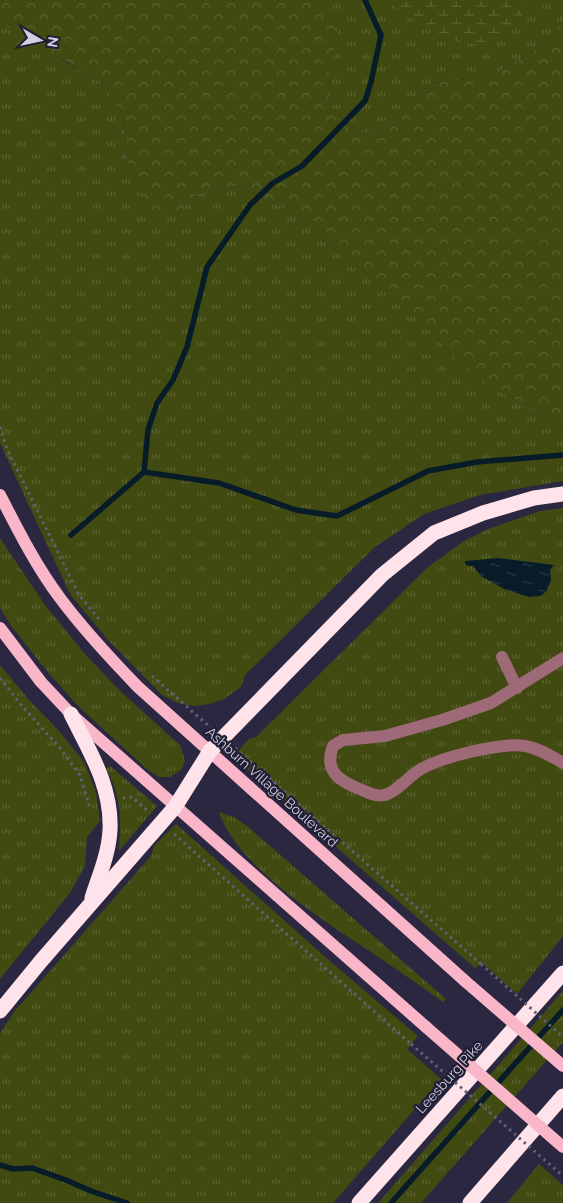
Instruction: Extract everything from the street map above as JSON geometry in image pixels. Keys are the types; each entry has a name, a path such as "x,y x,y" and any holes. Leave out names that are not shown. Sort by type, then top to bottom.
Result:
{"highway":[{"path":"0,1011 175,807 210,751 382,576 434,533 484,513 534,498 563,494"},
{"path":"71,714 104,784 108,801 110,831 105,860 90,905"},
{"name":"Leesburg Pike","path":"359,1203 563,973"},
{"path":"470,1203 563,1096"}],"main road":[{"name":"Ashburn Village Boulevard","path":"0,495 32,556 59,597 138,687 563,1066"},
{"path":"0,628 41,682 71,714 563,1147"}],"lane":[{"path":"502,657 516,688"},
{"path":"563,658 491,703 442,720 385,736 339,742 332,751 332,768 341,781 379,796 390,793 413,774 428,766 496,747 512,745 530,747 563,763"}],"path":[{"path":"0,427 7,449 80,595 102,622"},
{"path":"147,672 563,1037"},
{"path":"0,678 59,747 80,775 89,805 132,797 563,1176"}],"green space":[{"path":"0,0 318,0 330,17 338,35 329,75 331,107 357,133 385,130 398,122 418,93 433,83 475,78 498,72 546,43 563,22 563,426 490,386 455,358 424,324 383,285 309,230 288,210 237,186 196,194 178,213 147,209 127,159 123,118 105,84 3,24 0,19"},
{"path":"318,0 563,0 563,22 546,43 498,72 475,78 433,83 418,93 398,122 385,130 357,133 331,107 329,75 338,35 330,17"},
{"path":"386,0 531,0 510,31 491,42 476,44 460,42 443,36 412,19"},
{"path":"0,19 3,24 105,84 123,118 127,159 178,213 196,194 237,186 288,210 309,230 383,285 424,324 455,358 490,386 563,426 563,481 480,495 424,514 375,547 245,675 241,687 224,699 210,704 194,706 178,703 162,695 109,641 70,594 0,443"},
{"path":"563,508 563,936 517,994 482,963 475,968 233,757 249,739 256,737 428,567 464,541 488,529 540,511"},
{"path":"0,538 45,605 85,654 120,691 180,745 185,761 181,770 170,777 159,777 148,770 79,707 46,670 12,627 0,608"},
{"path":"0,665 84,762 96,792 100,821 87,837 85,866 70,893 0,979"},
{"path":"110,766 157,806 119,851 118,799 106,769"},
{"path":"219,812 234,817 247,826 446,999 443,1002 330,925 284,891 243,852 229,832"},
{"path":"176,824 331,962 418,1036 407,1049 441,1079 333,1203 0,1203 0,1033 14,1012 151,856 154,846"},
{"path":"563,991 563,1042 421,1203 378,1203"},
{"path":"539,1164 563,1185 563,1203 507,1203"}],"water":[{"path":"499,558 554,565 550,570 551,580 546,592 540,596 529,597 504,589 481,576 473,566 467,566 465,563 465,561"}],"waterway":[{"path":"71,535 144,472 148,430 157,403 173,380 187,347 207,267 250,205 273,183 302,166 365,101 381,35 365,0"},
{"path":"144,472 219,483 296,510 337,516 428,471 477,462 563,455"},
{"path":"391,1203 563,1010"},
{"path":"0,1165 13,1169 32,1168 127,1203"}]}
